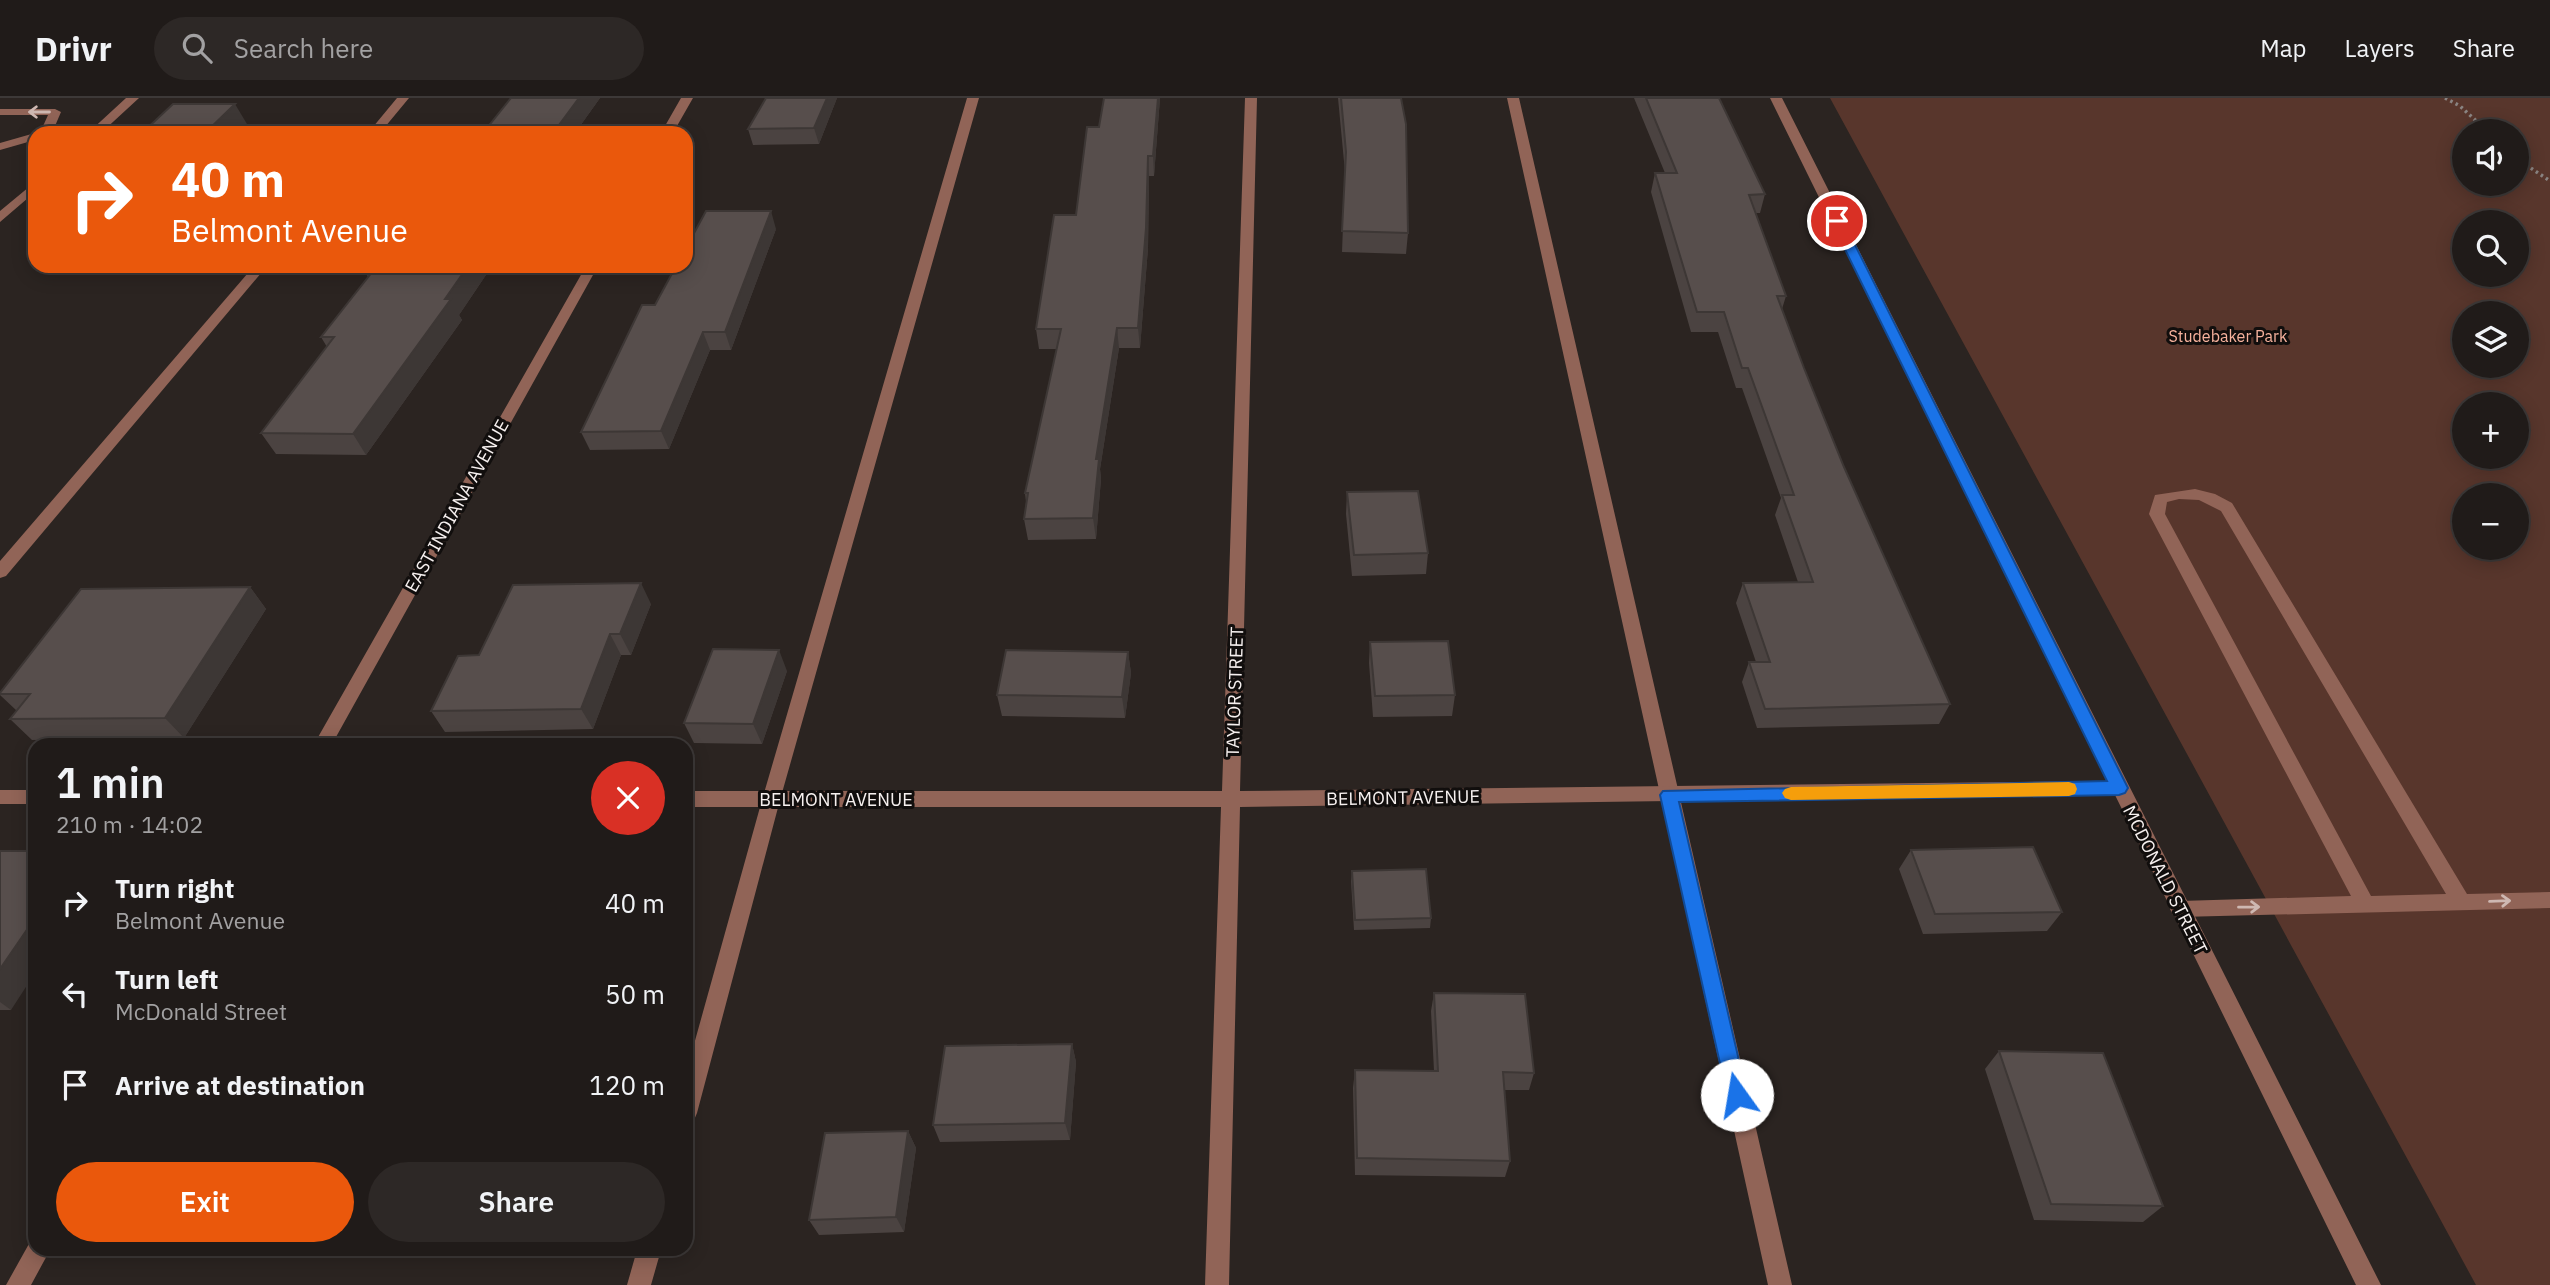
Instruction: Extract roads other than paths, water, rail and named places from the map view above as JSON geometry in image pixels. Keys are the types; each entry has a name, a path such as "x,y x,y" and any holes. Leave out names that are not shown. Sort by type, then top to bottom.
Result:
{"street":[{"path":"102,126 133,98"},
{"path":"380,126 403,98"},
{"path":"671,126 687,98"},
{"path":"693,1087 771,800 973,98"},
{"name":"TAYLOR STREET","path":"1217,1285 1251,98"},
{"path":"1513,98 1780,1285"},
{"name":"MCDONALD STREET","path":"1776,98 2369,1285"},
{"path":"0,112 55,112 49,126"},
{"path":"0,147 28,138"},
{"path":"0,218 28,192"},
{"path":"0,572 255,273"},
{"name":"EAST INDIANA AVENUE","path":"326,738 588,273"},
{"path":"2365,904 2157,514 2160,499 2180,493 2203,493 2227,507 2461,902"},
{"name":"BELMONT AVENUE","path":"693,799 1232,800 2119,788"},
{"path":"0,797 28,797"},
{"path":"2180,909 2550,900"},
{"path":"18,1285 35,1256"},
{"path":"639,1285 647,1256"}],"park label":[{"name":"Studebaker Park","path":"2228,336"}]}
